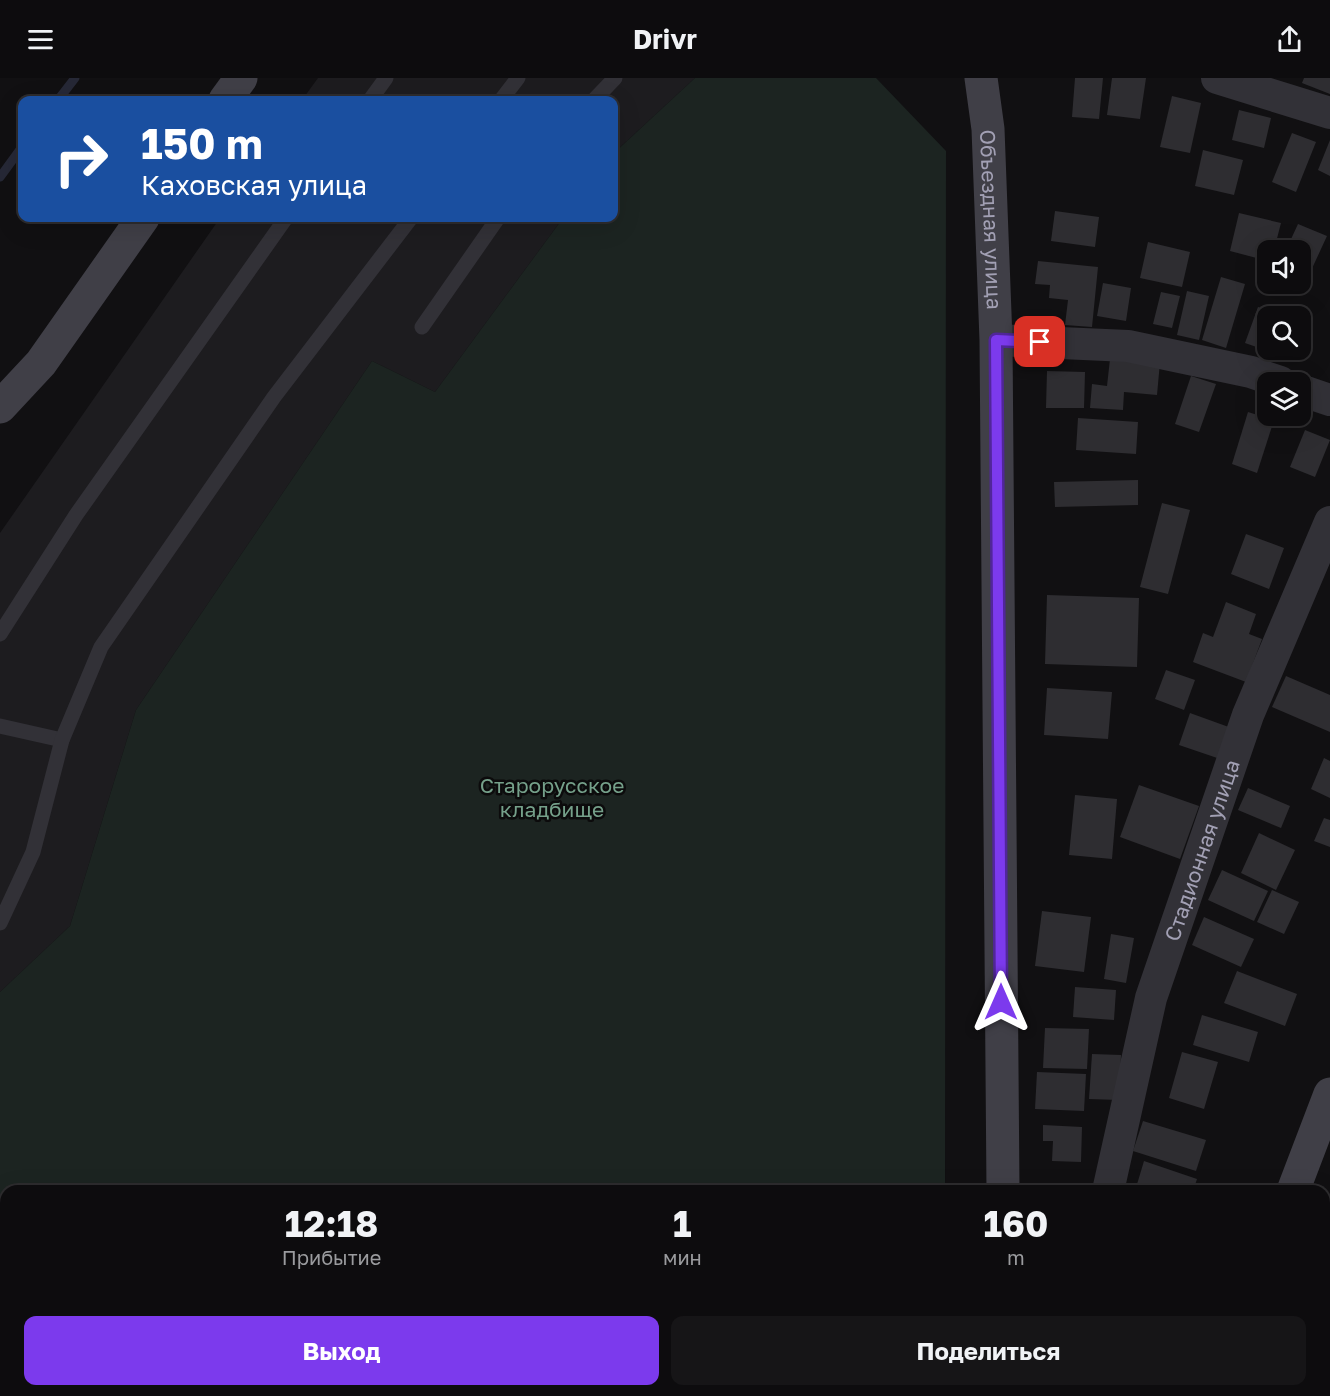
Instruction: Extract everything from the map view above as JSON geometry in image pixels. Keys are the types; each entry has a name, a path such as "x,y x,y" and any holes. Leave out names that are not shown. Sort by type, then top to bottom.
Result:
{"main road":[{"path":"228,96 241,78"},
{"name":"Объездная улица","path":"981,78 988,129 996,340 1003,1185"},
{"path":"0,407 40,363 140,222"},
{"path":"1295,1185 1330,1094"}],"street":[{"path":"1216,78 1330,113"},
{"path":"996,340 1128,346 1257,374"},
{"path":"1311,394 1330,400"},
{"name":"Стадионная улица","path":"1109,1185 1151,998 1248,715 1330,522"}],"lane":[{"path":"373,96 386,78"},
{"path":"504,96 518,78"},
{"path":"598,96 615,78"},
{"path":"0,634 76,515 283,222"},
{"path":"0,923 33,852 62,740 101,647 274,398 408,222"},
{"path":"422,327 495,222"},
{"path":"0,726 62,740"}],"shaded area":[{"path":"318,78 695,78 618,149 618,96 305,96"},
{"path":"217,222 560,222 435,392 372,361 136,710 70,926 0,992 0,533"}],"green space":[{"name":"Старорусское кладбище","path":"695,78 876,78 946,151 945,1185 0,1185 0,992 70,926 136,710 372,361 435,392 560,222 618,222 618,149"}],"building":[{"path":"1075,78 1103,78 1099,119 1072,117"},
{"path":"1112,78 1146,78 1140,119 1107,115"},
{"path":"1304,78 1330,78 1330,94 1302,83"},
{"path":"1172,96 1201,103 1190,153 1160,147"},
{"path":"1239,110 1271,118 1264,148 1232,140"},
{"path":"1292,133 1316,142 1296,192 1272,182"},
{"path":"1330,140 1330,176 1318,170"},
{"path":"1203,150 1243,160 1234,195 1195,186"},
{"path":"1055,211 1099,217 1095,247 1051,241"},
{"path":"1239,213 1281,223 1277,240 1257,240 1257,258 1230,251"},
{"path":"1298,224 1327,236 1311,271 1311,240 1291,240"},
{"path":"1148,242 1190,252 1182,287 1140,278"},
{"path":"1038,261 1098,267 1092,327 1065,325 1068,300 1049,298 1050,285 1035,284"},
{"path":"1221,277 1245,284 1226,348 1202,340"},
{"path":"1103,283 1131,288 1126,321 1097,316"},
{"path":"1187,291 1209,296 1199,340 1177,335"},
{"path":"1161,292 1180,296 1172,328 1153,324"},
{"path":"1257,310 1257,347 1245,343"},
{"path":"1110,359 1160,362 1157,395 1124,392 1123,410 1090,408 1092,384 1107,386"},
{"path":"1047,371 1085,372 1084,408 1046,408"},
{"path":"1191,376 1216,384 1199,432 1175,424"},
{"path":"1248,412 1257,415 1257,426 1272,426 1257,473 1232,464"},
{"path":"1078,418 1138,422 1136,454 1076,450"},
{"path":"1305,430 1330,440 1315,477 1290,467"},
{"path":"1138,480 1138,505 1055,507 1054,482"},
{"path":"1162,503 1190,510 1168,594 1140,587"},
{"path":"1246,534 1284,548 1269,589 1231,574"},
{"path":"1047,595 1139,598 1137,667 1045,664"},
{"path":"1226,602 1256,614 1249,634 1262,639 1246,682 1193,662 1203,633 1213,637"},
{"path":"1166,670 1195,680 1184,710 1155,699"},
{"path":"1286,676 1330,695 1330,732 1272,707"},
{"path":"1047,688 1112,692 1108,739 1044,735"},
{"path":"1190,713 1237,730 1226,761 1179,745"},
{"path":"1324,758 1330,761 1330,798 1311,789"},
{"path":"1139,785 1199,806 1180,859 1120,837"},
{"path":"1248,788 1290,806 1281,828 1238,810"},
{"path":"1075,795 1117,799 1112,859 1069,855"},
{"path":"1324,818 1330,820 1330,847 1314,841"},
{"path":"1259,833 1295,850 1276,890 1241,873"},
{"path":"1222,870 1268,891 1254,921 1208,900"},
{"path":"1272,890 1299,902 1284,934 1257,922"},
{"path":"1042,911 1091,917 1084,972 1035,966"},
{"path":"1204,917 1254,939 1241,967 1192,945"},
{"path":"1111,934 1134,938 1126,983 1104,979"},
{"path":"1237,971 1297,994 1285,1026 1224,1003"},
{"path":"1075,987 1116,990 1114,1020 1073,1017"},
{"path":"1202,1015 1258,1032 1249,1062 1193,1045"},
{"path":"1045,1028 1089,1029 1087,1069 1043,1068"},
{"path":"1182,1052 1218,1062 1204,1109 1169,1098"},
{"path":"1092,1054 1121,1055 1119,1100 1089,1099"},
{"path":"1037,1072 1086,1074 1084,1111 1035,1109"},
{"path":"1143,1121 1206,1140 1196,1171 1133,1151"},
{"path":"1043,1125 1082,1127 1081,1162 1052,1161 1053,1141 1043,1141"},
{"path":"1144,1161 1197,1179 1195,1185 1137,1185"}],"waterway":[{"path":"61,96 75,78"},
{"path":"0,177 18,152"}],"route":[{"path":"1001,1002 996,340 1040,342"}]}
